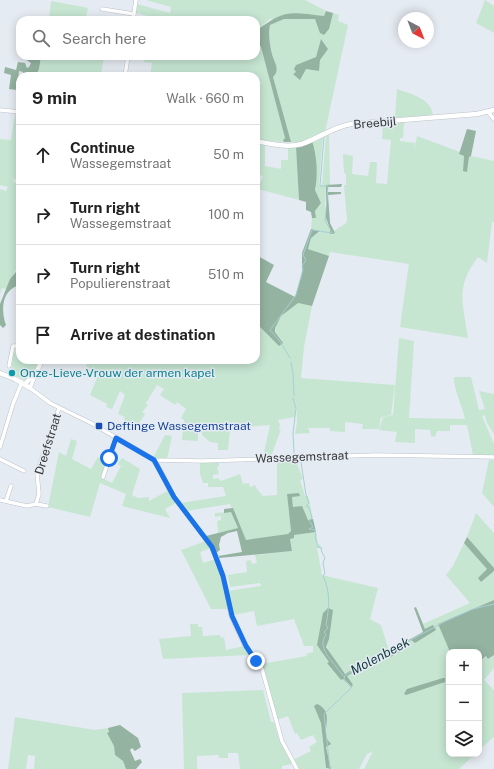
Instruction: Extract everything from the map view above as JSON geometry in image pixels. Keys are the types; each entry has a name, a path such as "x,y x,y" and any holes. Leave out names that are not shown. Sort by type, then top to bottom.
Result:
{"street":[{"path":"102,9 134,14 136,0"},
{"path":"126,72 127,60"},
{"path":"0,110 16,112"},
{"name":"Breebijl","path":"260,141 293,145 310,141 338,127 351,124 488,112 494,110"},
{"path":"488,112 494,119"},
{"path":"9,366 13,346 16,346"},
{"path":"0,373 23,383 30,388 40,364"},
{"path":"0,447 13,404 23,383 37,371"},
{"name":"Wassegemstraat","path":"30,388 59,408 154,460 202,461 376,455 494,457"},
{"name":"Dreefstraat","path":"36,504 39,494 37,473 59,408"},
{"path":"102,477 116,438"},
{"name":"Dreefstraat","path":"0,459 24,471"},
{"path":"154,460 174,497 208,542 217,557 232,616 246,646 262,669 282,741 297,769"},
{"path":"6,501 11,486"},
{"path":"0,500 28,506 36,504 47,506"}],"green space":[{"path":"146,0 305,0 326,11 324,16 270,19 260,28 260,16 147,16 136,13 137,4 170,13 171,7"},
{"path":"485,0 494,6 494,33 476,23"},
{"path":"51,1 88,8 86,16 49,16"},
{"path":"326,11 333,13 329,29 324,35 320,33 315,19 284,19 270,25 270,43 277,69 273,77 291,142 284,142 283,140 285,138 260,46 260,28 274,19 288,14 295,13 324,16"},
{"path":"333,13 339,15 338,21 348,25 325,132 300,143 291,142 273,77 277,69 270,43 270,25 284,19 315,19 327,32","holes":["321,39 327,47 320,60 319,71 306,69 302,77 293,74 296,72 296,65 316,57"]},
{"path":"321,39 328,49 320,60 319,71 306,69 300,80 293,74 296,72 294,69 296,65 316,57"},
{"path":"260,46 285,138 283,140 284,142 260,140 260,72 151,72 152,63 144,62 144,60 260,60"},
{"path":"26,60 40,60 38,72 16,72 16,90 9,89 11,75 4,73 5,67 16,70 18,62 25,63 27,68 31,63"},
{"path":"40,60 103,60 102,72 38,72"},
{"path":"397,89 425,101 432,110 433,116 395,118"},
{"path":"16,114 16,180 14,179 13,182 16,183 16,270 6,289 2,288 0,294 0,189 6,191 8,187 0,185 0,139 11,140"},
{"path":"404,122 403,138 400,138 400,141 415,143 414,152 417,136 460,152 459,154 464,156 463,171 467,171 469,157 471,156 494,161 494,222 492,222 487,263 478,257 466,277 463,287 462,296 468,338 400,327 409,264 330,252 329,256 308,249 311,238 320,232 311,229 312,218 316,218 315,211 321,203 315,190 316,184 312,141 323,136 319,185 322,185 326,135 329,133 330,185 326,185 325,211 328,223 335,233 334,231 346,223 347,220 344,185 346,185 346,174 344,173 343,154 353,156 352,174 368,176 370,162 377,162 376,183 387,184 391,140 382,139 383,123"},
{"path":"467,129 476,131 471,156 469,157 467,172 463,171 464,156 459,154"},
{"path":"312,141 316,166 315,190 321,203 315,211 316,218 312,218 311,212 306,210 306,202 299,200 296,147"},
{"path":"260,144 265,145 265,166 281,169 281,160 288,160 288,147 296,147 299,200 260,190 260,184 263,176 260,175"},
{"path":"342,184 341,187 328,187 328,192 341,192 341,194 328,195 330,223 335,233 330,234 330,229 326,218 326,185"},
{"path":"311,229 320,231 311,238 308,249 329,256 312,306 298,303 281,316 275,328 275,332 283,343 279,346 260,327 260,257 274,265 266,282 295,297 302,274 302,253"},
{"path":"16,272 16,287 9,291 4,301 3,313 6,325 3,328 0,325 0,304 10,279"},
{"path":"298,303 312,306 304,347 301,378 395,385 391,415 381,417 379,429 362,429 363,424 345,422 345,432 330,431 330,428 308,428 310,433 295,434 297,422 296,400 295,417 278,420 280,425 279,430 281,429 271,457 263,457 270,425 230,428 228,450 218,450 218,443 210,442 202,435 202,431 198,431 198,441 182,440 184,420 181,418 186,409 177,402 175,405 160,395 164,389 157,385 146,403 148,405 142,412 145,414 136,428 124,421 125,417 118,414 125,395 120,391 112,409 106,407 107,404 90,395 99,373 86,366 87,364 260,364 260,327 274,341 278,336 275,331 277,321 280,316"},
{"path":"399,338 414,341 409,418 465,419 455,388 454,377 471,377 479,410 485,409 479,391 494,394 494,434 487,423 485,415 482,416 494,444 494,455 473,455 467,425 450,425 450,431 437,431 435,437 431,436 430,430 415,429 415,443 395,442 397,432 379,430 383,417 393,415"},
{"path":"16,350 16,364 37,364 34,371 25,380 11,374 13,356"},
{"path":"165,435 172,436 167,459 153,458"},
{"path":"71,439 77,441 72,459 91,469 98,457 107,460 102,478 112,483 121,466 118,464 122,458 140,469 132,495 138,498 149,497 149,501 169,490 176,503 165,509 170,518 122,506 126,494 100,483 90,517 48,507 59,452 66,456"},
{"path":"489,460 494,460 494,507 482,493"},
{"path":"277,461 296,461 303,479 300,480 305,496 308,496 313,519 309,520 293,507 292,497 287,494 291,531 289,534 246,541 230,504 186,511 180,503 226,496 223,487 208,487 208,483 203,483 200,474 200,463 219,462 219,466 217,467 219,474 213,475 213,479 218,478 221,481 240,474 243,484 249,483 250,487 255,485 263,496 277,495"},
{"path":"299,493 300,496 292,497 293,507 302,506 308,520 313,519 316,532 294,535 294,538 290,539 292,551 219,558 218,556 242,552 237,531 228,533 221,537 219,545 220,550 216,553 206,536 238,528 231,512 224,513 224,509 233,508 246,540 288,534 291,531 287,494"},
{"path":"231,512 238,528 218,533 217,521 221,520 221,516 215,517 215,513"},
{"path":"476,513 494,533 494,568 467,537"},
{"path":"316,532 318,545 320,544 321,548 317,548 322,575 378,588 370,619 381,625 389,651 377,655 345,674 329,653 326,643 317,645 330,662 327,663 341,680 343,679 353,685 346,676 382,657 391,657 401,651 401,646 411,640 413,643 425,629 423,624 470,603 446,575 453,566 464,543 488,569 481,582 494,571 494,600 438,624 449,649 446,649 446,757 472,757 459,769 364,769 373,751 367,754 359,769 331,769 327,754 327,723 323,708 321,723 326,769 299,769 293,760 311,751 309,747 317,742 313,735 301,740 297,733 295,734 288,716 277,720 266,677 261,664 307,656 306,654 313,652 313,646 304,646 294,619 257,626 254,611 233,615 228,591 261,586 260,583 230,587 228,575 247,572 246,561 251,560 252,564 257,563 255,555 292,551 290,538 293,535"},
{"path":"467,537 494,568 494,571 481,582 478,578 487,569 464,543"},
{"path":"206,541 211,548 200,552 203,563 216,559 224,584 228,609 211,609 181,550"},
{"path":"494,600 494,655 488,659 486,656 482,659 482,649 449,649 438,624"},
{"path":"416,607 425,629 433,625 436,630 415,643 411,640 401,646 401,651 389,658 382,657 347,676 353,685 351,687 343,679 341,680 327,663 329,662 317,645 323,613 328,608 333,610 329,639 326,647 345,674 423,632 414,608"},
{"path":"190,624 198,624 198,627 202,627 203,636 220,635 221,638 224,637 226,650 244,646 249,655 163,659 159,639 191,636"},
{"path":"494,655 494,668 484,680 494,690 494,737 482,747 482,660 487,656 489,659"},
{"path":"445,678 445,682 406,695 404,694 407,689"},
{"path":"263,690 271,722 274,722 279,739 292,764 282,766 282,769 240,769 238,753 228,753 228,758 219,758 218,755 197,756 197,769 184,769 182,693"},
{"path":"317,704 322,707 327,715 326,735 331,744 326,747 331,769 326,768 321,723 314,706"},
{"path":"15,717 95,730 108,728 110,732 108,734 114,746 115,755 123,761 126,769 34,769 35,756 28,755 26,769 8,769"},
{"path":"120,725 138,738 141,747 135,751 132,748 130,750 135,761 140,759 142,762 136,769 126,769 123,761 115,755 114,746 107,733 109,732 108,728"}],"waterway":[{"path":"290,358 279,340 270,330 296,295 303,269 302,266 306,260 303,255 312,230 332,233 325,221 328,186 320,186 324,137"},
{"path":"291,362 294,395"},
{"path":"293,398 296,408 293,433 294,453"},
{"path":"301,462 306,495 309,503 306,506 309,507 312,518 309,520 313,527 309,529 315,530 318,547 322,548 321,550 325,558 323,563 325,573 323,576 326,582 329,600 326,625 328,628 324,632 326,635 323,640 323,646 328,657 343,676"},
{"name":"Molenbeek","path":"330,769 324,714 352,687 344,679 345,675 446,621 473,609 494,604"}],"place":[{"name":"Onze-Lieve-Vrouw der armen kapel","path":"12,373"},
{"name":"Deftinge Wassegemstraat","path":"99,426"}],"route":[{"path":"109,458 116,438 154,460 174,497 212,547 223,576 230,612 249,652 256,661"}]}
